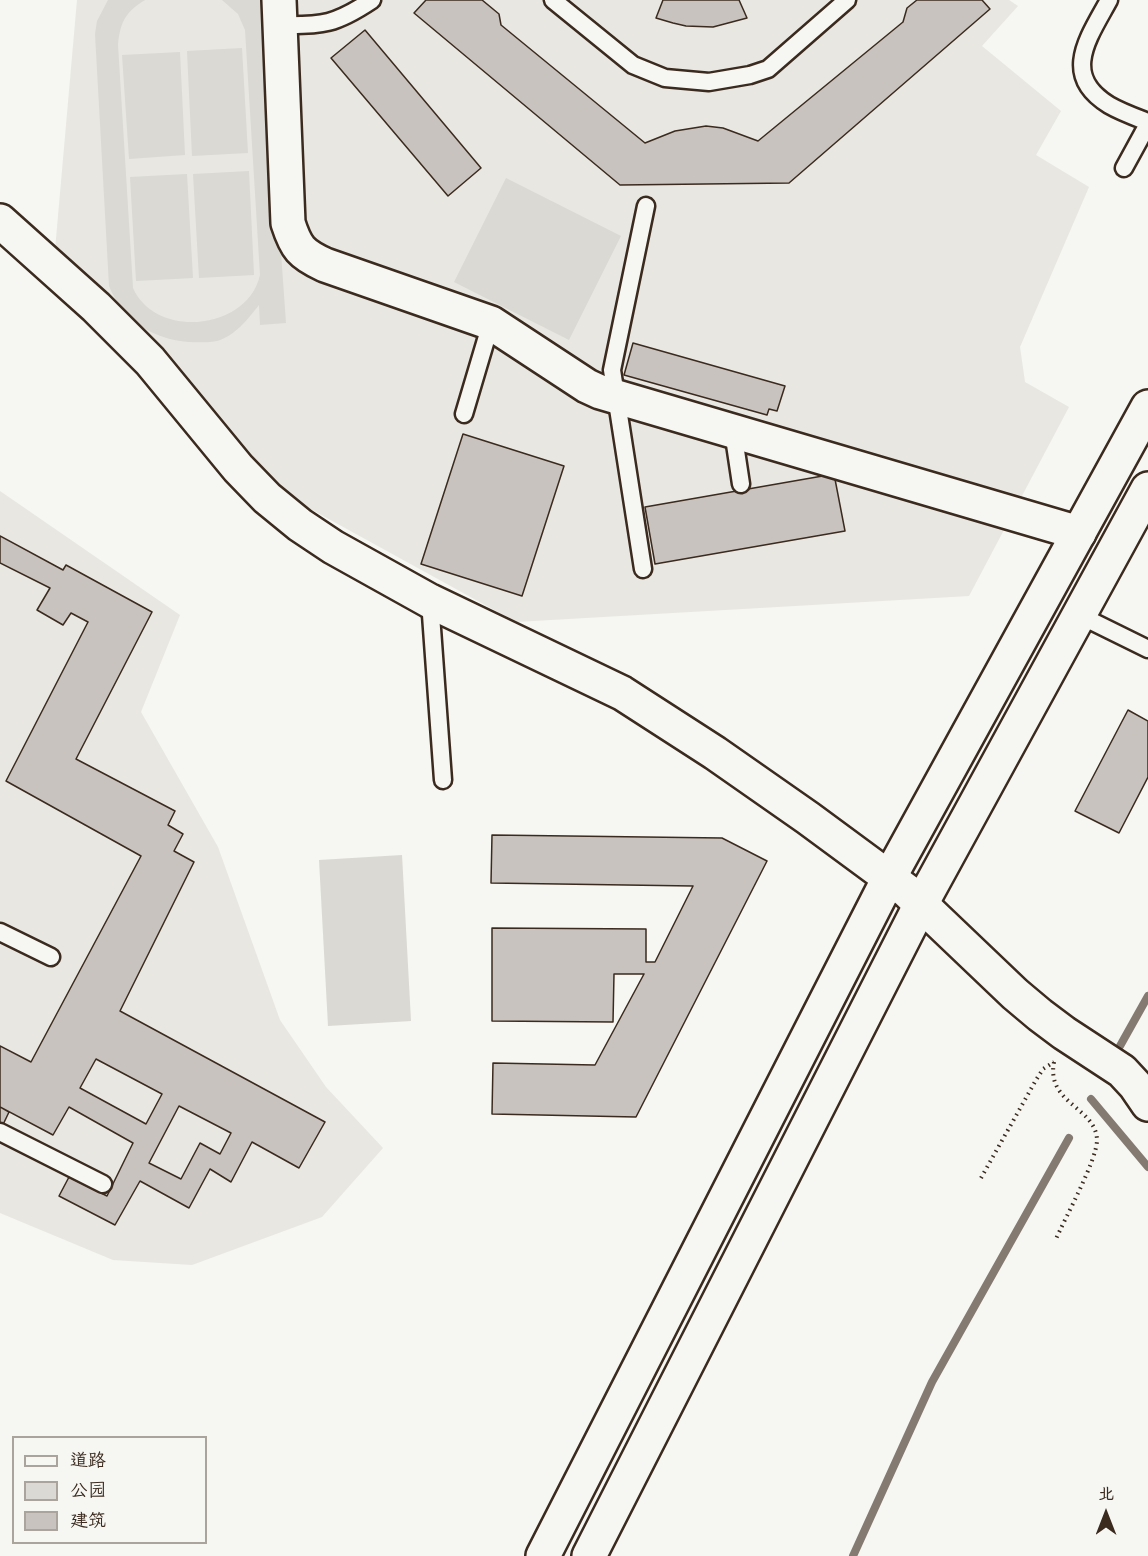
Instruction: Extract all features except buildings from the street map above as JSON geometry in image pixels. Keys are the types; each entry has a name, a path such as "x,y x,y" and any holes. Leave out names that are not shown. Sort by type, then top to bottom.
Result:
{"street":[{"path":"280,13 288,223 294,242 305,256 491,323 587,386 615,397 1079,533"},
{"path":"0,221 96,307 150,361 238,468 276,505 333,548 430,601 591,677 659,715 799,812 889,878 921,904 1015,994 1064,1033 1122,1071 1135,1084 1148,1104"},
{"path":"543,1556 889,878 1148,407"},
{"path":"589,1556 921,904 1148,489"}],"lane":[{"path":"280,13 312,26 331,23 350,15 372,0"},
{"path":"553,0 633,65 665,78 709,82 750,75 768,69 847,0"},
{"path":"1109,0 1087,41 1081,57 1081,70 1085,83 1109,106 1148,123 1124,168"},
{"path":"643,569 612,370 646,206"},
{"path":"464,414 491,323"},
{"path":"733,431 741,484"},
{"path":"430,601 443,780"},
{"path":"1079,615 1148,649"},
{"path":"0,932 51,957"},
{"path":"0,1132 103,1184"}],"path":[{"path":"981,1178 1036,1080 1043,1069 1054,1062 1054,1076 1061,1094 1090,1122 1097,1137 1093,1158 1056,1239"}],"shaded area":[{"path":"77,0 1009,0 1018,6 982,46 1061,111 1036,155 1089,187 1020,347 1025,382 1069,407 969,596 516,622 276,490 55,250"},
{"path":"0,491 180,615 141,712 218,847 280,1020 326,1087 383,1148 322,1217 192,1265 113,1260 0,1213"}],"green space":[{"path":"108,0 145,0 125,19 120,30 118,45 133,288 145,305 161,316 180,321 201,322 221,317 238,308 252,293 260,275 245,30 238,14 222,0 263,0 286,323 260,325 259,305 241,326 224,339 189,342 163,337 140,326 122,309 115,298 109,286 95,34 97,21"},
{"path":"242,48 248,153 192,156 187,51"},
{"path":"180,52 185,155 129,159 122,55"},
{"path":"249,171 254,275 199,278 193,174"},
{"path":"187,174 193,278 136,281 130,177"},
{"path":"506,178 621,236 569,340 454,282"},
{"path":"402,855 411,1021 328,1026 319,860"}],"waterway":[{"path":"1120,1046 1148,996"},
{"path":"1091,1099 1148,1167"},
{"path":"853,1556 932,1382 1069,1138"}]}
